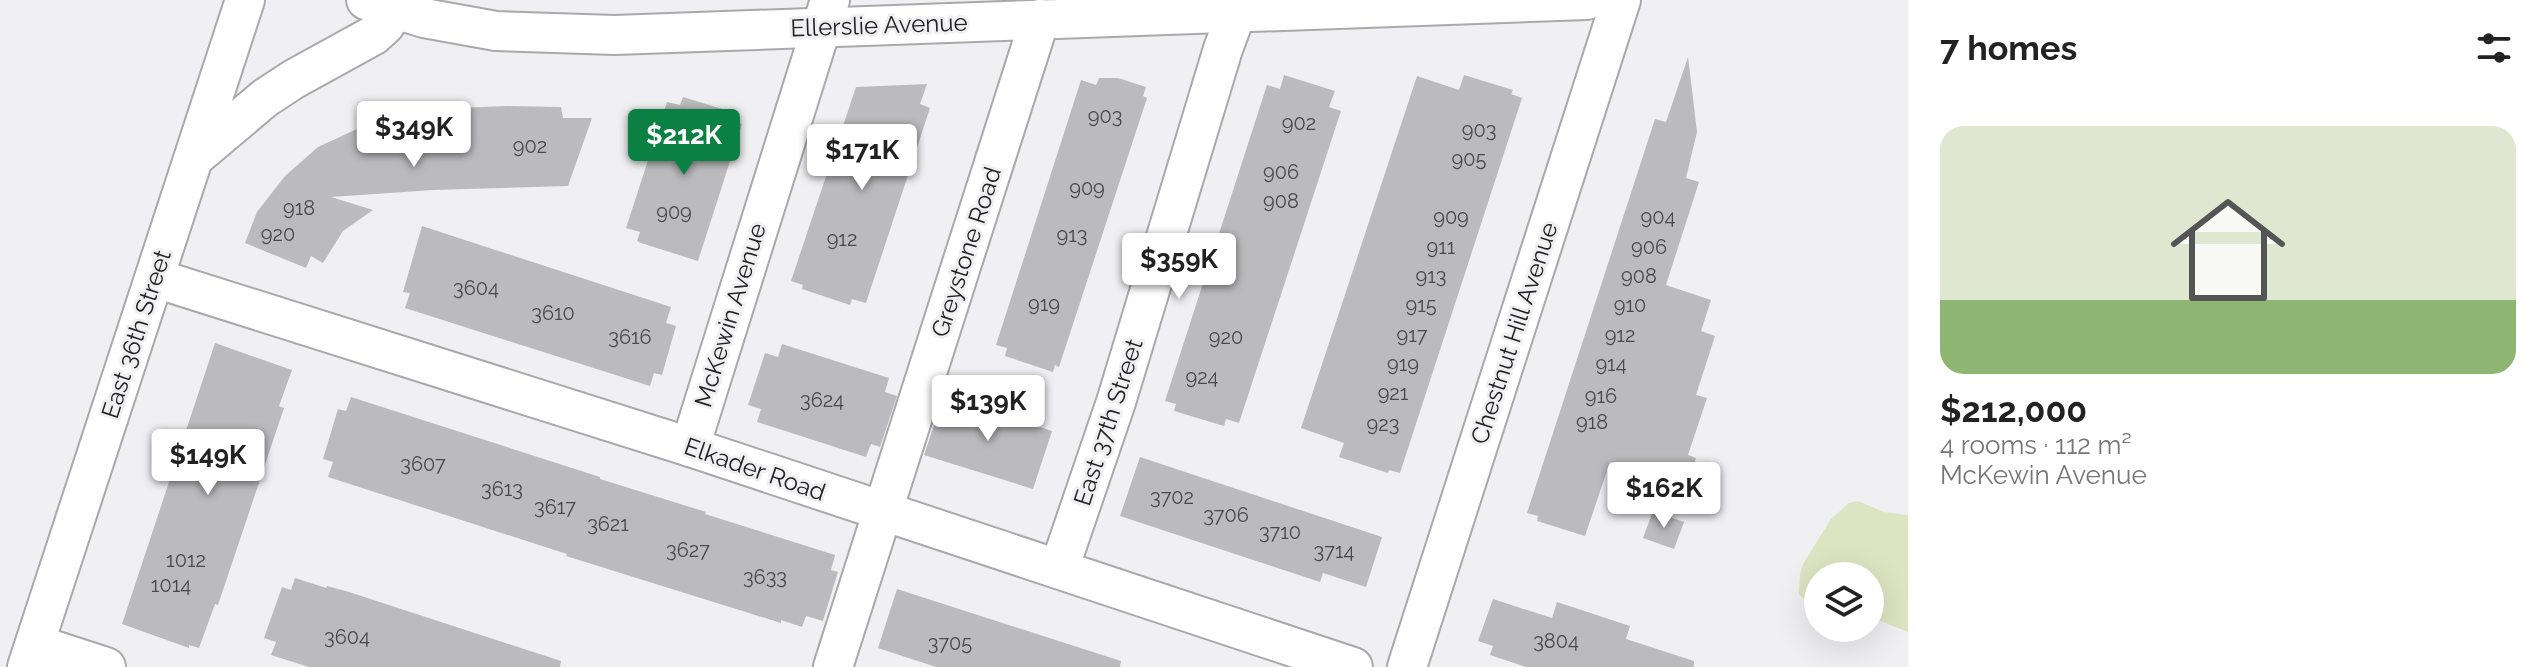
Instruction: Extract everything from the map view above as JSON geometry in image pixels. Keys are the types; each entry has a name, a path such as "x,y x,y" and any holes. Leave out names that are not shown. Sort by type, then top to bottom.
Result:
{"street":[{"name":"East 36th Street","path":"31,655 245,0"},
{"name":"Ellerslie Avenue","path":"387,3 458,26 550,35 615,35 825,14 1040,19 1238,6 1587,0"},
{"name":"Chestnut Hill Avenue","path":"1407,667 1621,0"},
{"path":"193,159 265,98 374,35 385,25 387,3"},
{"name":"East 37th Street","path":"1059,569 1116,402 1238,6"},
{"name":"McKewin Avenue","path":"690,447 825,14"},
{"name":"Greystone Road","path":"833,667 1040,19"},
{"name":"Elkader Road","path":"155,278 690,447 1353,667"},
{"path":"31,655 106,667"}],"green space":[{"path":"1858,501 1884,512 1908,515 1908,632 1884,623 1884,562 1804,562 1831,519 1849,503"},
{"path":"1804,562 1804,599 1799,594"}],"building":[{"path":"1688,57 1697,132 1686,178 1699,182 1666,285 1711,300 1701,331 1715,336 1696,395 1707,398 1688,455 1696,458 1686,487 1610,462 1585,536 1537,521 1538,516 1527,513 1655,119 1666,122"},
{"path":"1284,75 1335,91 1329,107 1341,111 1239,423 1226,419 1224,426 1174,411 1176,404 1165,401 1267,85 1280,89"},
{"path":"1464,75 1513,90 1511,94 1522,98 1400,473 1389,470 1388,473 1339,457 1344,443 1301,428 1417,76 1459,90"},
{"path":"1099,78 1118,78 1146,87 1143,96 1147,98 1059,367 1055,365 1053,372 1005,356 1007,348 996,345 1081,80 1096,85"},
{"path":"927,84 920,104 930,108 866,303 852,299 850,305 802,289 803,285 791,281 856,87"},
{"path":"683,97 732,112 731,120 742,124 698,261 641,243 637,241 640,232 626,228 667,102 680,105"},
{"path":"561,107 563,118 592,118 568,186 331,197 373,210 343,231 323,263 311,256 306,268 245,243 257,212 285,176 318,147 372,122 432,109"},
{"path":"422,226 671,307 666,323 676,326 662,375 654,373 650,386 405,308 410,293 403,292"},
{"path":"215,343 292,370 279,406 284,408 218,605 215,604 199,648 189,645 189,648 122,624"},
{"path":"782,344 889,378 885,392 897,396 880,447 871,444 866,457 757,422 761,409 748,405 765,353 778,357"},
{"path":"944,396 1052,431 1033,489 924,455"},
{"path":"351,397 835,555 831,570 838,572 823,621 806,616 802,627 781,620 781,623 328,477 333,462 323,459 338,409 346,411"},
{"path":"1140,457 1382,537 1366,587 1323,573 1320,582 1120,516"},
{"path":"1653,511 1684,522 1674,549 1643,538"},
{"path":"295,578 349,592 561,661 560,667 309,667 271,655 276,642 264,638 282,587 291,590"},
{"path":"897,589 1121,661 1120,667 936,667 878,648"},
{"path":"1493,599 1552,618 1557,602 1630,626 1626,639 1694,661 1694,667 1526,667 1490,655 1493,646 1478,641"}]}
